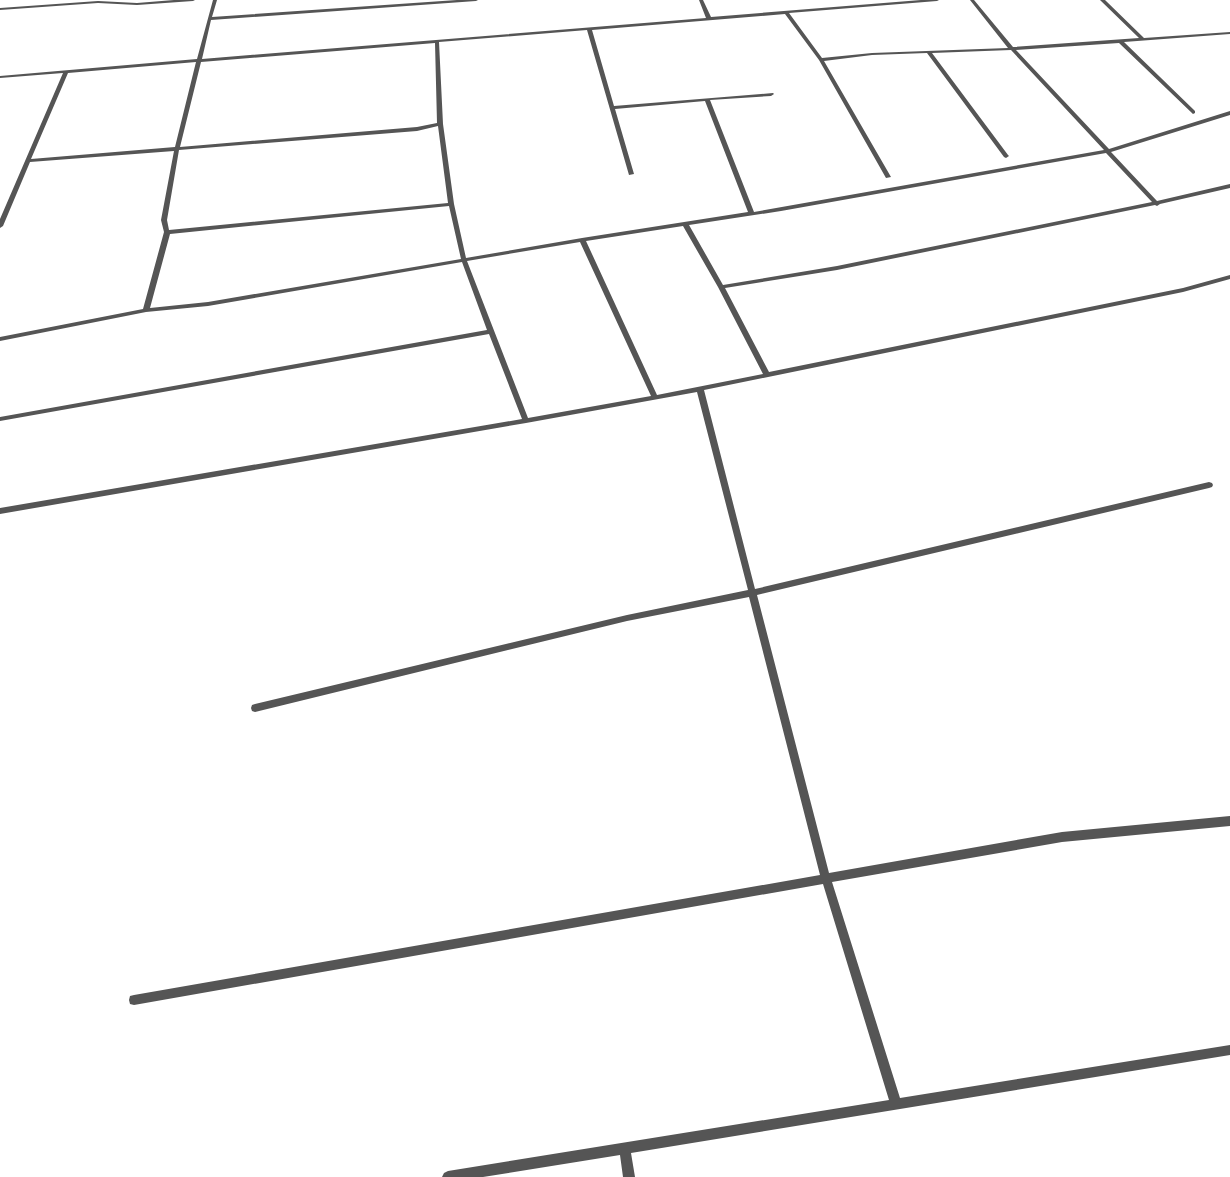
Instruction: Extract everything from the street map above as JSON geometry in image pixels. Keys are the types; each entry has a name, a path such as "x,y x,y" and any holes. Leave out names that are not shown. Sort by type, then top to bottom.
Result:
{"street":[{"path":"0,9 98,2 137,4 193,0"},
{"path":"146,310 167,232 164,220 177,149 198,61 209,19 216,0"},
{"path":"209,19 476,0"},
{"path":"701,0 709,19"},
{"path":"0,77 937,0"},
{"path":"972,0 1012,49 1157,204"},
{"path":"1102,0 1144,40"},
{"path":"786,12 821,60 888,177"},
{"path":"588,28 631,174"},
{"path":"821,60 872,54 1012,49 1230,33"},
{"path":"437,41 440,124 451,204 464,261 526,421"},
{"path":"1120,41 1193,112"},
{"path":"928,52 1006,156"},
{"path":"0,226 66,71"},
{"path":"612,108 771,94"},
{"path":"707,99 752,214"},
{"path":"0,339 146,310 208,304 582,240 752,214 1108,151 1230,113"},
{"path":"28,161 417,129 440,124"},
{"path":"722,287 766,281 1157,204 1230,186"},
{"path":"167,232 451,204"},
{"path":"686,224 722,287 767,375"},
{"path":"582,240 655,398"},
{"path":"0,511 655,398 1183,290 1230,277"},
{"path":"0,419 491,331"},
{"path":"700,389 751,593 826,879 896,1104"},
{"path":"256,708 627,618 751,593 1209,485"},
{"path":"134,1000 1062,837 1230,820"},
{"path":"448,1177 1230,1050"},
{"path":"624,1148 629,1177"}]}
